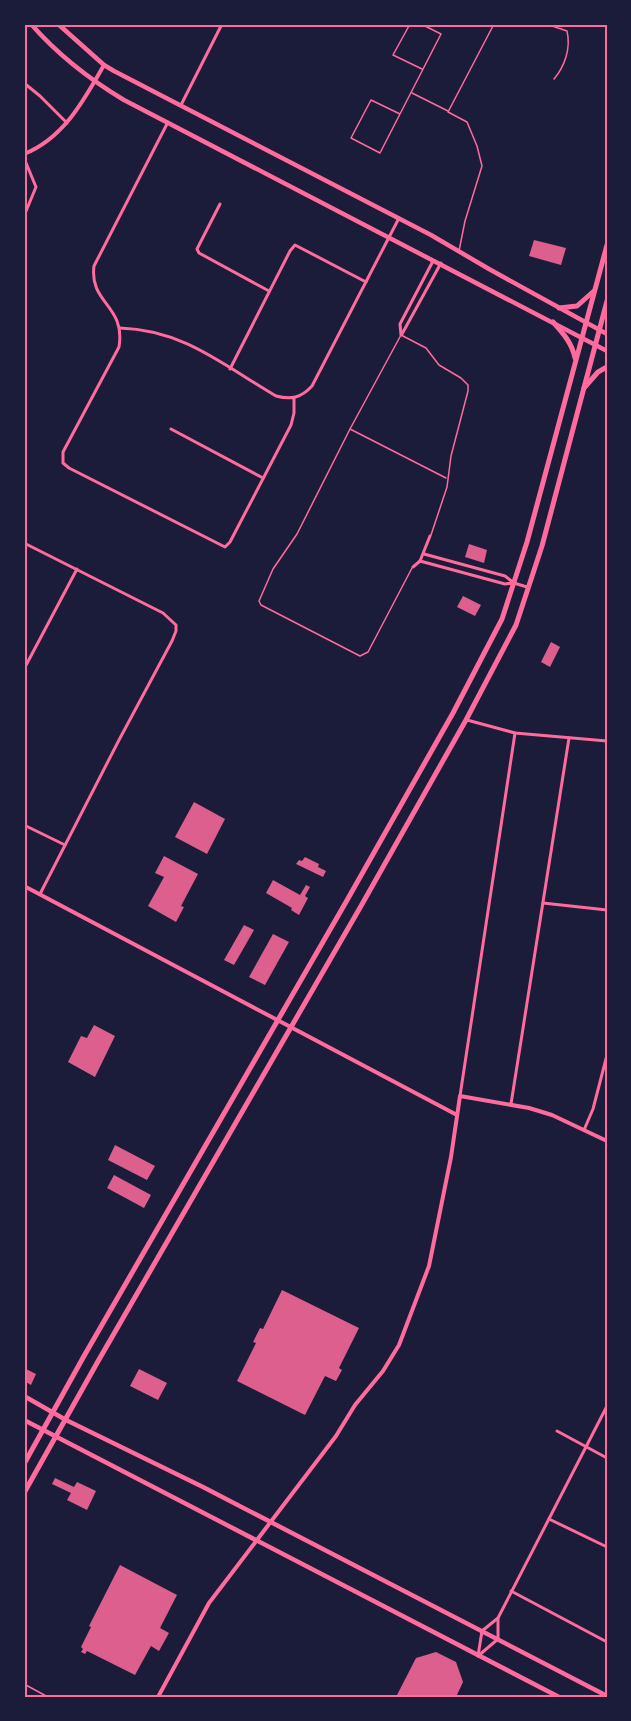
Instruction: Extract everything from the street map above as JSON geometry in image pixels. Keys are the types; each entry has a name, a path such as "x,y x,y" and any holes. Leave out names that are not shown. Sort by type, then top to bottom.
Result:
{"main road":[{"path":"31,24 64,59 94,82 607,351"},
{"path":"58,24 104,65 399,218 607,334"},
{"path":"24,1464 373,855 502,619 528,542 607,245"},
{"path":"559,308 578,306 595,290"},
{"path":"24,1493 386,862 466,720 516,625 542,546 607,301"},
{"path":"553,321 573,348 575,362"},
{"path":"583,390 598,372 607,367"},
{"path":"373,855 386,862"},
{"path":"24,1396 66,1420 203,1487 607,1696"},
{"path":"24,1420 559,1697"}],"street":[{"path":"181,105 222,24"},
{"path":"24,216 36,187 24,156 67,123 79,108 104,65"},
{"path":"24,83 67,123"},
{"path":"168,122 94,266 96,290 114,313 120,328 118,347 63,452 63,463 225,547 230,542 291,425 294,398"},
{"path":"220,204 197,249 224,267 269,291"},
{"path":"120,328 170,335 195,346 276,396 294,398 301,396 312,386 399,218"},
{"path":"230,369 295,245 366,282"},
{"path":"401,335 400,324 434,260"},
{"path":"401,335 441,263"},
{"path":"417,293 423,296"},
{"path":"171,429 263,478"},
{"path":"413,567 424,554 430,536"},
{"path":"24,543 163,613 176,625 172,641 40,894"},
{"path":"424,554 505,576 514,583 528,588"},
{"path":"420,561 505,584 514,583"},
{"path":"24,669 77,569"},
{"path":"466,720 515,733 607,741"},
{"path":"158,1697 209,1603 336,1436 355,1405 383,1371 399,1345 429,1266 457,1115 515,733"},
{"path":"511,1104 569,738"},
{"path":"24,825 65,845"},
{"path":"24,886 457,1115"},
{"path":"543,903 607,910"},
{"path":"584,1130 593,1109 607,1055"},
{"path":"460,1096 511,1104 552,1115 607,1141"},
{"path":"478,1656 482,1631 498,1618 607,1406"},
{"path":"556,1431 607,1458"},
{"path":"549,1518 607,1547"},
{"path":"512,1591 607,1642"},
{"path":"478,1656 498,1639 498,1618"}],"lane":[{"path":"410,24 393,55 423,70"},
{"path":"400,114 371,100 351,138 380,153 412,92 441,34 421,24"},
{"path":"448,112 494,24"},
{"path":"546,24 567,31 570,42 562,70 554,79"},
{"path":"412,92 467,122 477,146 482,166 458,252"},
{"path":"413,567 368,652 360,656 261,605 259,601 273,569 297,534 401,335 426,348 439,365 468,384 468,392 451,456 447,487 430,536"},
{"path":"350,429 447,479"},
{"path":"24,1684 48,1697"}],"building":[{"path":"534,240 566,248 561,265 529,256"},
{"path":"469,544 487,550 484,563 465,557"},
{"path":"463,596 481,605 475,616 457,607"},
{"path":"551,642 560,647 550,667 541,662"},
{"path":"194,802 225,819 207,854 175,837"},
{"path":"164,856 198,874 181,906 184,907 176,922 148,906 164,877 155,873"},
{"path":"305,857 319,864 318,867 326,871 323,877 296,864"},
{"path":"273,880 300,895 306,885 310,887 305,896 308,898 299,915 291,910 292,908 266,893"},
{"path":"244,925 254,930 234,965 224,960"},
{"path":"273,934 289,942 265,985 249,977"},
{"path":"94,1025 115,1036 95,1077 68,1062 81,1036 87,1038"},
{"path":"115,1145 155,1166 147,1180 108,1160"},
{"path":"114,1175 151,1195 144,1208 107,1188"},
{"path":"282,1290 359,1328 339,1368 342,1370 336,1381 325,1376 305,1415 237,1381 256,1343 253,1342 260,1328 263,1329"},
{"path":"24,1368 36,1374 31,1385 24,1381"},
{"path":"139,1369 167,1383 158,1400 130,1386"},
{"path":"55,1478 74,1487 77,1482 96,1491 87,1510 67,1500 71,1493 52,1484"},
{"path":"120,1565 177,1595 160,1628 169,1633 159,1651 151,1646 135,1675 87,1651 85,1654 81,1652 83,1649 81,1647 91,1627 89,1626"},
{"path":"436,1652 456,1662 463,1682 456,1697 396,1697 416,1658"}]}
